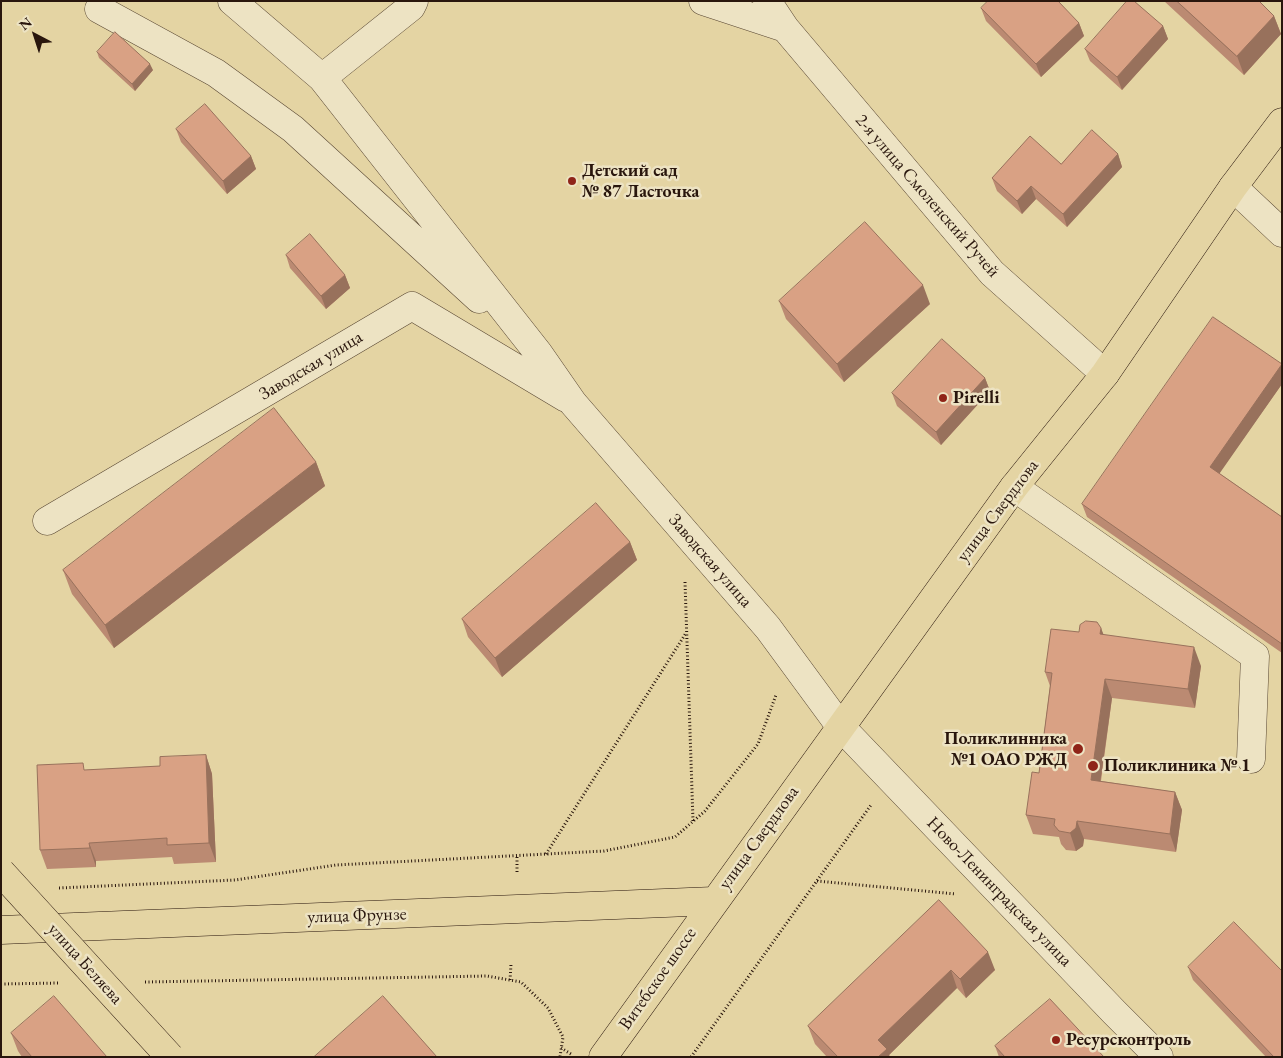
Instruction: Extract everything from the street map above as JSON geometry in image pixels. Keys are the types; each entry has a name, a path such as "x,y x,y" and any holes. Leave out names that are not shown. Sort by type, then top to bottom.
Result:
{"main road":[{"name":"улица Свердлова","path":"714,901 1014,487 1105,374 1232,187 1282,122"},
{"name":"улица Беляева","path":"1,872 170,1057"},
{"name":"улица Фрунзе","path":"1,930 714,901"},
{"name":"Витебское шоссе","path":"603,1057 714,901"}],"street":[{"name":"Заводская улица","path":"232,1 322,78 539,354 573,403 768,628 840,726"},
{"path":"322,78 412,7 414,1"},
{"path":"703,1 785,28"},
{"name":"2-я улица Смоленский Ручей","path":"767,1 785,28 992,274 1105,374"},
{"name":"Заводская улица","path":"99,9 216,73 293,130 539,354"},
{"path":"1232,187 1282,233"},
{"name":"Заводская улица","path":"47,521 412,306 573,403"},
{"path":"1014,487 1255,656 1251,759"},
{"name":"Ново-Ленинградская улица","path":"840,726 1159,1057"}],"path":[{"path":"683,530 693,821"},
{"path":"546,854 686,631"},
{"path":"50,888 235,880 336,865 604,851 675,837 706,811 758,744 790,658"},
{"path":"691,1057 890,778"},
{"path":"516,872 517,856"},
{"path":"817,881 1005,898"},
{"path":"510,980 511,964"},
{"path":"140,982 488,976 521,982 548,1008 563,1037 560,1057"},
{"path":"1,984 61,983"},
{"path":"561,1048 572,1055"}],"building":[{"path":"988,1 1058,1 1079,23 1036,64 981,8"},
{"path":"1127,1 1134,1 1163,26 1117,77 1085,49"},
{"path":"1177,1 1259,1 1274,16 1237,56"},
{"path":"115,32 150,64 132,84 97,52"},
{"path":"205,104 251,156 223,181 176,129"},
{"path":"1092,130 1118,154 1063,214 1031,186 1017,201 992,178 1030,136 1061,164"},
{"path":"865,222 923,285 837,364 779,301"},
{"path":"310,234 345,275 321,296 286,255"},
{"path":"1213,317 1282,364 1210,467 1282,517 1282,644 1082,504"},
{"name":"Pirelli","path":"942,339 985,378 936,432 892,393"},
{"path":"274,408 316,462 105,625 63,570"},
{"path":"596,503 630,542 495,658 462,619"},
{"name":"Поликлинника №1 ОАО РЖД","path":"1086,621 1097,622 1101,628 1100,634 1194,647 1188,689 1105,679 1091,780 1175,792 1170,834 1077,821 1076,828 1070,833 1059,831 1054,825 1055,819 1026,815 1032,772 1039,773 1052,673 1045,672 1051,629 1079,632 1080,625"},
{"path":"206,755 209,843 167,845 167,838 89,843 90,848 40,850 37,765 83,763 84,770 160,766 160,757"},
{"path":"939,900 988,952 960,979 951,970 878,1040 887,1049 878,1057 838,1057 808,1026"},
{"path":"1234,922 1282,971 1282,1057 1274,1057 1188,967"},
{"path":"54,996 107,1057 32,1057 11,1033"},
{"path":"383,996 437,1057 314,1057"},
{"path":"1050,999 1104,1057 1005,1057 995,1046"}],"place":[{"name":"Детский сад № 87 Ласточка","path":"572,181"},
{"name":"Pirelli","path":"943,398"},
{"name":"Поликлинника №1 ОАО РЖД","path":"1078,749"},
{"name":"Поликлиника № 1","path":"1093,766"},
{"name":"Ресурсконтроль","path":"1056,1040"}]}
